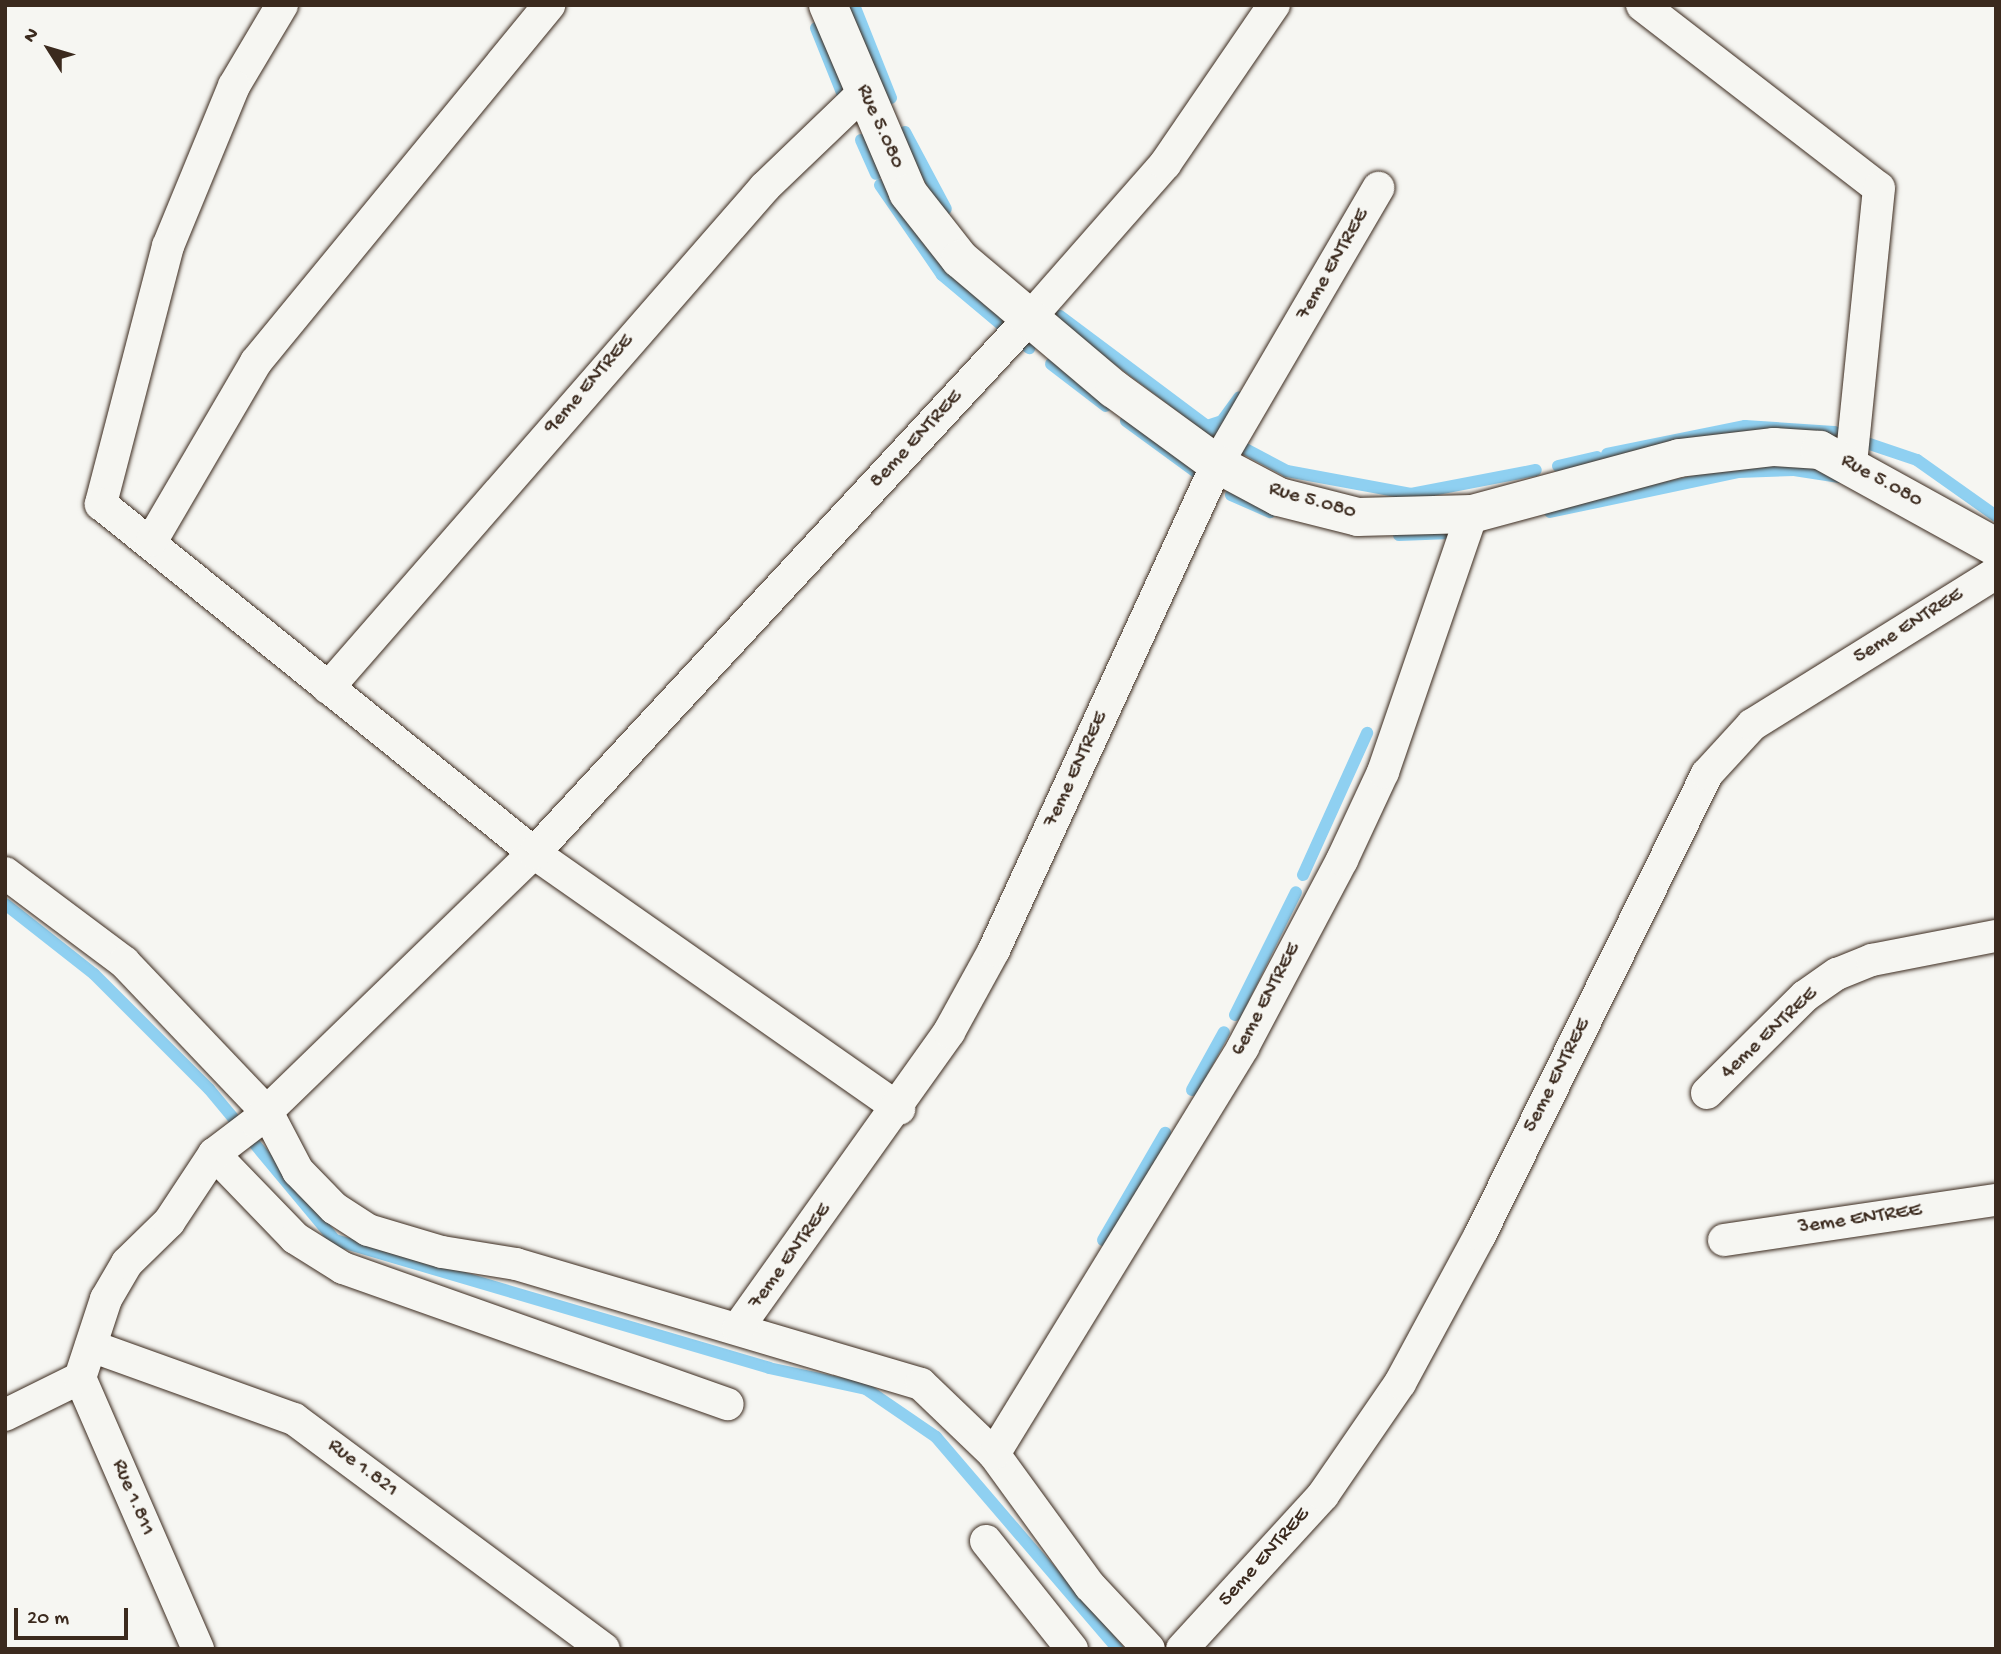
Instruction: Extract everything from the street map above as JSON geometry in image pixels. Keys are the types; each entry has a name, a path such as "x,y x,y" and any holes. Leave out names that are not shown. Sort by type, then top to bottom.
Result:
{"main road":[{"name":"Rue 5.080","path":"828,5 863,93 908,193 960,259 1028,320 1217,464 1279,497 1358,517 1472,514 1679,458 1774,447 1820,450 1851,462 1996,547"}],"street":[{"path":"282,5 234,86 168,246 99,495 106,508 152,540 328,688 534,853 899,1109"},
{"path":"152,540 257,362 549,5"},
{"name":"8eme ENTREE","path":"91,1346 127,1263 169,1222 243,1132 534,853 1028,320 1165,164 1274,5"},
{"path":"1642,5 1878,188 1851,462"},
{"name":"9eme ENTREE","path":"328,688 765,187 863,93"},
{"name":"7eme ENTREE","path":"738,1328 899,1109 994,950 1217,464 1378,188"},
{"name":"6eme ENTREE","path":"994,1454 1243,1047 1342,859 1383,772 1472,514"},
{"name":"5eme ENTREE","path":"1182,1649 1323,1495 1400,1383 1480,1235 1707,774 1752,725 1996,573"},
{"path":"5,873 124,962 243,1132 295,1238 343,1268 728,1404"},
{"name":"4eme ENTREE","path":"1707,1093 1805,996 1837,974 1872,960 1996,936"},
{"path":"243,1132 298,1171 334,1208 368,1230 442,1252 516,1264 921,1384 994,1454 1090,1586 1149,1649"},
{"name":"3eme ENTREE","path":"1724,1240 1996,1200"},
{"path":"5,1415 80,1378 91,1346"},
{"name":"Rue 1.821","path":"91,1346 295,1419 604,1649"},
{"name":"Rue 1.811","path":"80,1378 198,1649"},
{"path":"986,1541 1072,1649"}],"waterway":[{"path":"854,5 891,98"},
{"path":"816,28 843,95"},
{"path":"905,132 946,209"},
{"path":"861,140 876,174"},
{"path":"880,185 942,275 1029,348"},
{"path":"1060,316 1219,435 1287,471 1411,494 1536,470"},
{"path":"1051,364 1106,406"},
{"path":"1207,426 1222,421 1239,398"},
{"path":"1126,421 1207,480"},
{"path":"1607,454 1745,426 1834,432 1917,460 1996,516"},
{"path":"1558,466 1597,457"},
{"path":"1550,512 1738,472 1794,470 1839,477"},
{"path":"1231,495 1270,512"},
{"path":"1399,535 1451,533"},
{"path":"1303,875 1367,733"},
{"path":"1235,1015 1296,892"},
{"path":"5,904 94,974 209,1089 335,1240 769,1368 866,1389 936,1437 1118,1649"},
{"path":"1192,1090 1224,1032"},
{"path":"1103,1240 1165,1133"}]}
